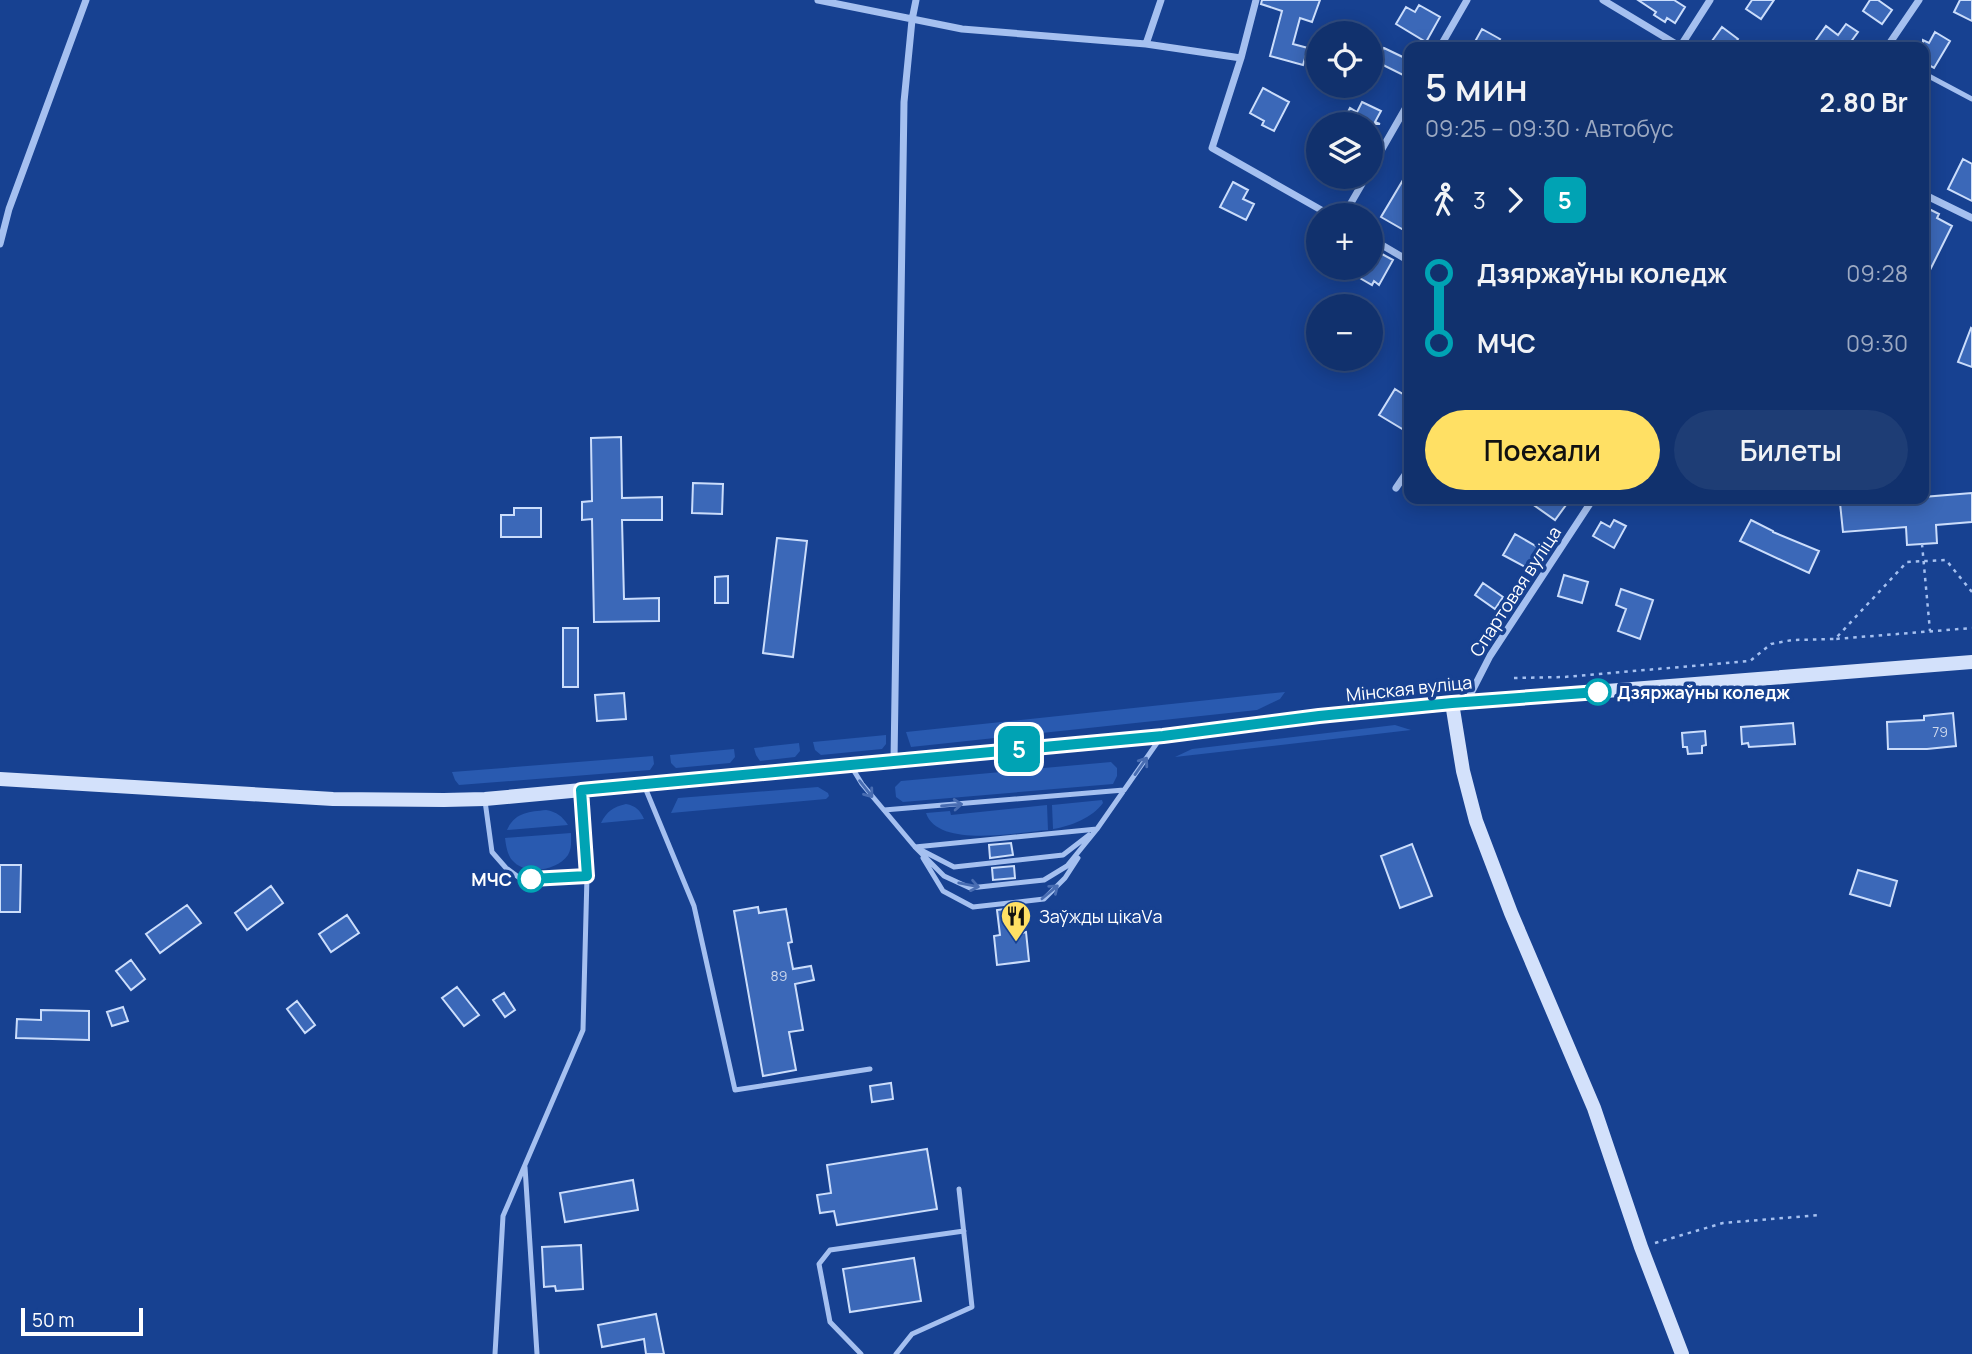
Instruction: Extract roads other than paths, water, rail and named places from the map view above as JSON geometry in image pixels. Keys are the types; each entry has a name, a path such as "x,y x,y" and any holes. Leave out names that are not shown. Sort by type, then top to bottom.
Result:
{"street":[{"path":"0,244 9,209 86,0"},
{"path":"818,0 962,29 1146,44 1241,58"},
{"path":"894,761 904,102 916,0"},
{"path":"1146,44 1161,0"},
{"path":"1256,0 1241,58 1212,148 1309,203"},
{"path":"1443,42 1467,0"},
{"path":"1603,0 1672,42"},
{"path":"1683,42 1710,0"},
{"path":"1890,42 1919,0"},
{"path":"1383,147 1404,111"},
{"path":"1929,197 1972,218"},
{"path":"1383,246 1404,258"},
{"path":"1396,488 1404,476"},
{"name":"Спартовая вуліца","path":"1460,702 1590,504"},
{"name":"Мінская вуліца","path":"0,779 333,799 485,799 1163,736 1319,716 1460,702 1972,662"},
{"path":"1460,702 1463,771 1476,821 1511,913 1594,1108 1641,1247 1682,1354"}],"lane":[{"path":"1929,76 1972,99"},
{"path":"915,847 943,891 974,907 1045,899 1065,878 1163,736"},
{"path":"851,766 862,784 915,847 944,876 970,888 1044,880 1068,866 1097,829"},
{"path":"644,785 694,906 735,1090 870,1069"},
{"path":"495,1354 503,1216 583,1030 587,876 581,790"},
{"path":"884,810 1124,790"},
{"path":"485,799 492,852 506,868 521,879 587,876"},
{"path":"915,847 1097,829"},
{"path":"915,847 954,867 1063,855 1097,829"},
{"path":"525,1164 537,1354"},
{"path":"896,1354 912,1334 972,1307 959,1189"},
{"path":"862,1354 830,1322 819,1264 830,1250 964,1231"}],"place":[{"name":"Дзяржаўны коледж","path":"1598,692"},
{"name":"МЧС","path":"531,879"},
{"name":"Заўжды цікаVа","path":"1016,943"}]}
